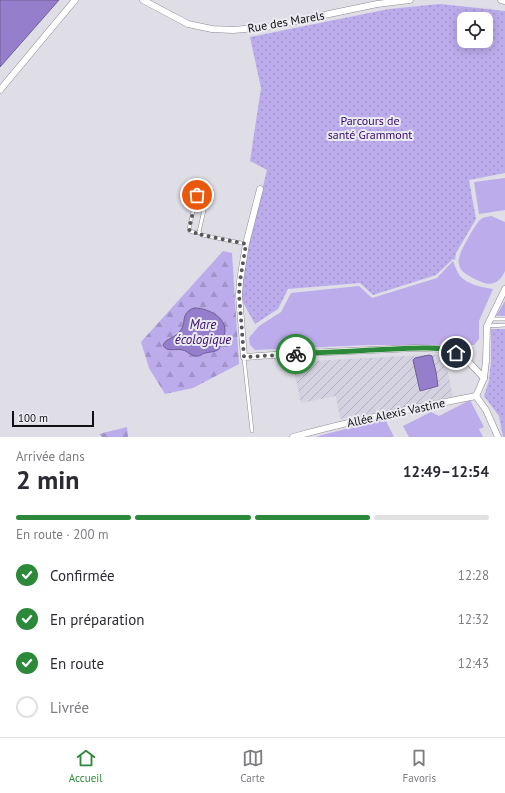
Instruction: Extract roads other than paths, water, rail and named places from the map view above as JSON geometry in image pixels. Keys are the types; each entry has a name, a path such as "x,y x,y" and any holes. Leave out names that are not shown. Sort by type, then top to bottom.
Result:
{"street":[{"path":"0,90 75,0"},
{"name":"Rue des Marels","path":"143,0 188,24 212,29 233,30 266,27 377,4 410,0"},
{"path":"501,0 505,1"},
{"path":"260,189 246,244 240,281 239,294 244,357 305,353 446,349 452,350 465,358 484,378"},
{"path":"498,437 486,410 476,396 484,378 487,326 489,319 505,289"},
{"name":"Allée Alexis Vastine","path":"293,437 401,410 476,396"}],"lane":[{"path":"199,232 208,192 208,190 201,187 198,189 189,229 190,231 246,244"},
{"path":"489,319 505,319"},
{"path":"487,326 505,325"},
{"path":"244,357 252,431"}],"water":[{"path":"0,0 59,0 0,67"},
{"name":"Mare écologique","path":"194,308 207,310 213,313 222,322 225,327 225,333 219,349 197,356 183,350 167,349 163,345 164,343 178,333 182,328 185,315"},
{"path":"429,355 432,356 438,386 420,391 413,360 415,358"}],"park label":[{"name":"Parcours de santé Grammont","path":"370,128"}]}
